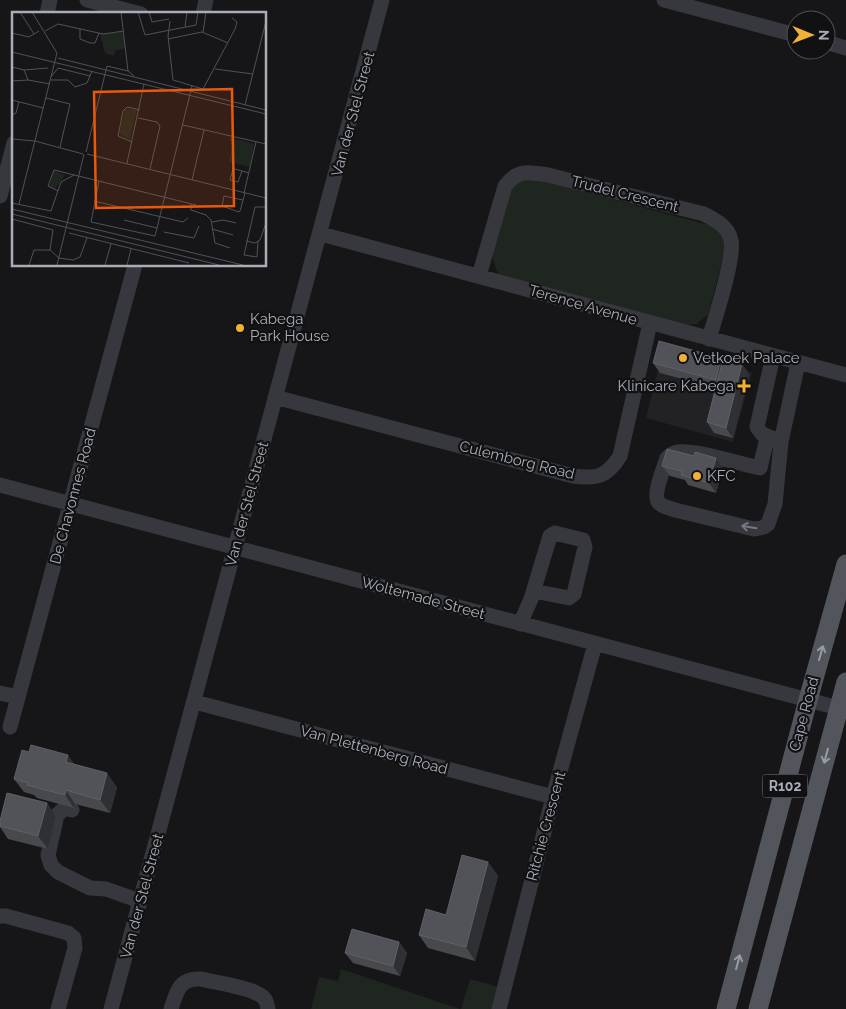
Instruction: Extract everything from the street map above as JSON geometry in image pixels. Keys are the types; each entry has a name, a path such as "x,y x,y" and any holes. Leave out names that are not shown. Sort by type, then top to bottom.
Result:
{"main road":[{"name":"Cape Road","path":"726,1009 846,564"},
{"name":"R102","path":"758,1009 842,709 846,682"}],"street":[{"path":"87,0 133,12"},
{"name":"Van der Stel Street","path":"111,1009 275,397 321,234 382,0"},
{"path":"664,0 786,32"},
{"path":"0,196 12,151"},
{"name":"Trudel Crescent","path":"479,276 505,186 512,177 518,174 532,172 548,175 704,214 719,222 728,232 731,240 730,262 709,338"},
{"name":"Terence Avenue","path":"321,234 846,375"},
{"name":"De Chavonnes Road","path":"10,727 135,266"},
{"name":"Culemborg Road","path":"275,397 573,476 589,478 603,475 612,469 620,456 650,323"},
{"path":"773,356 757,421 758,430 774,440"},
{"path":"774,440 775,504 771,519 764,527 754,529 675,510 664,506 658,500 658,486 667,458 678,452 695,453 760,468 774,440 798,363"},
{"name":"Woltemade Street","path":"0,484 842,709"},
{"path":"520,624 534,591 552,534 583,540 585,547 572,597 534,591"},
{"name":"Ritchie Crescent","path":"499,1009 595,644"},
{"path":"0,693 18,697"},
{"name":"Van Plettenberg Road","path":"194,702 553,798"},
{"path":"72,810 65,808 57,815 48,855 51,865 58,872 90,888 106,889 140,901"},
{"path":"0,916 68,932 74,938 75,948 58,1009"},
{"path":"171,1009 177,991 184,982 193,979 201,979 252,992 262,996 268,1009"}],"shaded area":[{"path":"532,178 709,225 721,232 726,246 708,315 696,324 686,325 499,274 492,256 513,184"},
{"path":"663,349 752,373 733,442 646,418"},
{"path":"341,969 460,1009 311,1009 319,977 338,981"},
{"path":"470,979 499,987 493,1009 461,1009"}],"building":[{"path":"659,341 721,358 716,380 653,363"},
{"path":"723,359 742,364 726,428 707,422"},
{"path":"667,449 694,456 695,452 716,458 709,483 681,475 682,471 662,466"},
{"path":"31,745 68,755 66,762 107,773 100,800 66,790 65,795 27,785 28,783 14,779 22,750 29,752"},
{"path":"7,793 47,803 38,836 0,826"},
{"path":"462,855 488,862 466,947 419,935 426,909 446,915"},
{"path":"352,929 399,942 393,966 345,953"}],"place":[{"name":"Kabega Park House","path":"240,328"},
{"name":"Vetkoek Palace","path":"683,358"},
{"name":"Klinicare Kabega","path":"744,386"},
{"name":"KFC","path":"697,476"}]}
